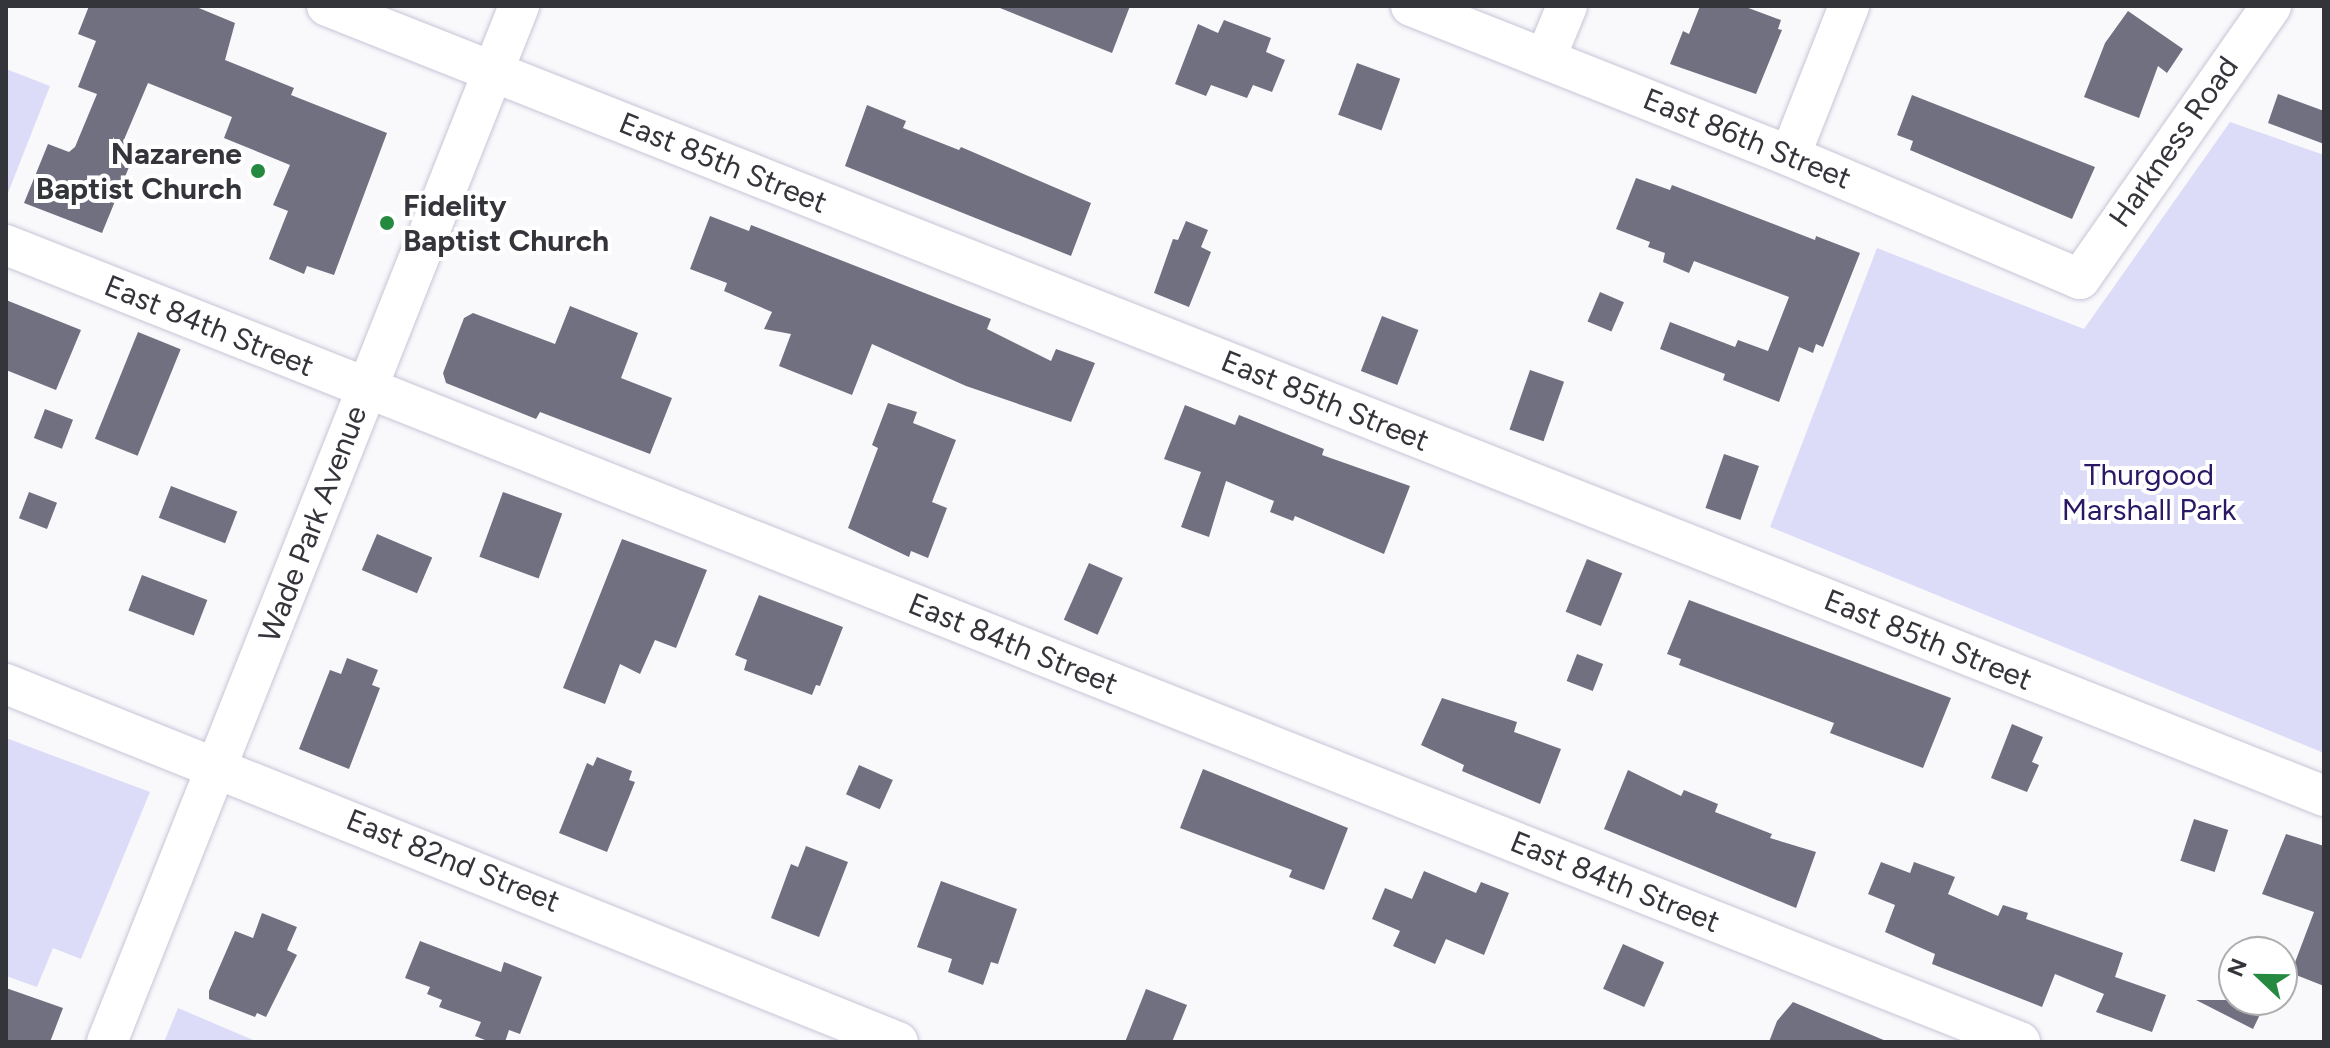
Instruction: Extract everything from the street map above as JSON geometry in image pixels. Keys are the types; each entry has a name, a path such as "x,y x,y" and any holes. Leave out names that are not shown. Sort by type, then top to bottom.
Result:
{"street":[{"name":"East 85th Street","path":"327,6 2324,796"},
{"name":"Wade Park Avenue","path":"107,1042 519,6"},
{"name":"East 86th Street","path":"1411,6 1790,156 2080,279"},
{"path":"1546,57 1567,6"},
{"path":"1790,156 1849,6"},
{"name":"Harkness Road","path":"2080,279 2271,6"},
{"name":"East 84th Street","path":"6,245 2020,1042"},
{"name":"East 82nd Street","path":"6,684 898,1042"}],"green space":[{"path":"6,69 50,86 6,198"},
{"name":"Thurgood Marshall Park","path":"2230,122 2324,155 2324,753 1770,527 1877,248 2084,329"},
{"path":"6,738 150,792 81,959 53,948 37,987 6,976"},
{"path":"178,1008 258,1042 164,1042"}],"building":[{"path":"89,6 194,6 235,23 225,60 294,88 291,95 387,133 334,275 307,266 304,274 269,259 288,211 273,205 290,165 224,138 232,117 148,83 123,142 136,150 102,233 24,203 48,144 69,152 75,147 97,94 78,87 96,41 78,34"},
{"path":"995,6 1130,6 1112,53"},
{"path":"1700,6 1743,6 1781,20 1778,29 1782,30 1756,94 1670,64 1683,31 1689,34"},
{"path":"2128,11 2183,49 2167,73 2158,66 2139,118 2084,97 2105,43"},
{"path":"1224,20 1271,38 1266,52 1285,60 1272,92 1253,85 1247,98 1211,85 1206,96 1175,84 1198,24 1218,33"},
{"path":"1357,63 1400,79 1381,130 1338,115"},
{"path":"2278,94 2324,111 2324,144 2268,123"},
{"path":"1912,95 2095,167 2072,219 1910,150 1913,141 1897,135"},
{"path":"867,105 906,121 903,128 959,150 961,147 1091,203 1071,256 845,166"},
{"path":"1636,178 1670,190 1672,185 1815,240 1816,236 1860,253 1823,347 1816,344 1813,353 1799,347 1779,402 1723,380 1725,374 1660,349 1670,322 1735,347 1738,340 1768,351 1789,297 1694,261 1689,273 1663,262 1665,253 1648,247 1650,242 1616,229"},
{"path":"710,216 749,231 751,225 991,319 987,329 1051,361 1056,349 1095,363 1071,422 966,386 872,344 852,395 779,366 791,334 764,329 772,312 724,291 727,283 690,269"},
{"path":"1186,221 1208,230 1201,247 1211,252 1189,307 1154,293 1173,239 1178,240"},
{"path":"1600,292 1624,302 1611,332 1587,321"},
{"path":"6,300 81,330 56,390 6,370"},
{"path":"570,306 638,333 621,378 672,398 650,454 540,412 536,419 446,383 443,373 464,318 473,313 555,344"},
{"path":"1382,316 1418,330 1397,385 1361,371"},
{"path":"138,332 181,349 138,456 95,439"},
{"path":"1530,370 1564,382 1544,441 1509,430"},
{"path":"888,403 917,412 913,423 956,440 932,502 947,508 928,558 911,551 909,557 848,528 878,448 872,445"},
{"path":"1185,405 1235,425 1239,415 1324,449 1322,455 1410,486 1384,554 1295,516 1293,521 1270,512 1274,501 1226,481 1209,537 1181,527 1201,472 1164,459"},
{"path":"45,409 73,420 62,449 34,438"},
{"path":"1724,454 1759,466 1740,520 1705,508"},
{"path":"171,486 237,511 225,543 159,518"},
{"path":"29,492 57,503 47,529 19,518"},
{"path":"503,492 562,514 539,578 479,557"},
{"path":"377,534 432,557 417,593 362,570"},
{"path":"622,539 707,570 676,648 655,640 640,674 620,664 605,704 563,688"},
{"path":"1587,559 1622,573 1601,626 1566,612"},
{"path":"1089,563 1123,578 1098,635 1064,620"},
{"path":"142,575 207,600 194,636 128,610"},
{"path":"759,595 843,627 820,686 816,685 812,695 744,670 747,660 735,655"},
{"path":"1689,600 1951,698 1923,768 1830,733 1834,723 1679,665 1681,659 1667,654"},
{"path":"1577,654 1603,664 1593,691 1567,681"},
{"path":"347,658 378,670 372,685 380,688 349,769 299,749 330,670 341,674"},
{"path":"1442,698 1517,722 1514,732 1561,749 1540,804 1462,771 1464,765 1421,745"},
{"path":"2012,724 2043,737 2032,762 2039,765 2027,792 1991,778"},
{"path":"597,757 632,771 629,780 635,782 607,852 559,833 587,763 593,766"},
{"path":"859,765 893,780 880,809 846,794"},
{"path":"1203,769 1348,828 1324,890 1289,877 1292,870 1180,828"},
{"path":"1628,770 1681,796 1684,790 1718,804 1715,812 1772,834 1770,838 1816,852 1796,908 1604,829"},
{"path":"2194,819 2228,830 2215,872 2180,861"},
{"path":"2286,834 2324,846 2324,986 2298,976 2298,954 2314,912 2262,894"},
{"path":"806,846 848,862 819,937 771,918 791,864 798,867"},
{"path":"1881,862 1910,873 1914,862 1955,877 1948,894 1998,916 2003,905 2028,913 2026,919 2123,953 2115,977 2166,995 2152,1032 2096,1012 2104,994 2055,974 2042,1007 1932,964 1935,954 1885,932 1895,905 1868,894"},
{"path":"1424,871 1476,893 1481,882 1509,893 1484,955 1446,939 1435,964 1393,946 1400,931 1372,919 1385,888 1412,899"},
{"path":"941,881 1017,909 998,964 991,962 983,985 948,972 952,959 917,947"},
{"path":"262,913 297,927 287,950 297,955 266,1017 257,1013 255,1017 209,999 209,991 235,931 253,938"},
{"path":"420,941 501,972 504,962 542,977 520,1034 509,1030 505,1042 490,1042 475,1036 481,1022 439,1007 442,1000 427,994 430,987 405,978"},
{"path":"1623,944 1664,962 1644,1007 1603,989"},
{"path":"6,988 63,1008 50,1042 6,1042"},
{"path":"1146,989 1187,1005 1172,1042 1125,1042"},
{"path":"2196,1000 2218,1000 2218,1011"},
{"path":"1793,1002 1886,1042 1769,1042 1777,1021"},
{"path":"2227,1016 2259,1016 2253,1029"}],"place":[{"name":"Nazarene Baptist Church","path":"258,171"},
{"name":"Fidelity Baptist Church","path":"387,223"}]}
